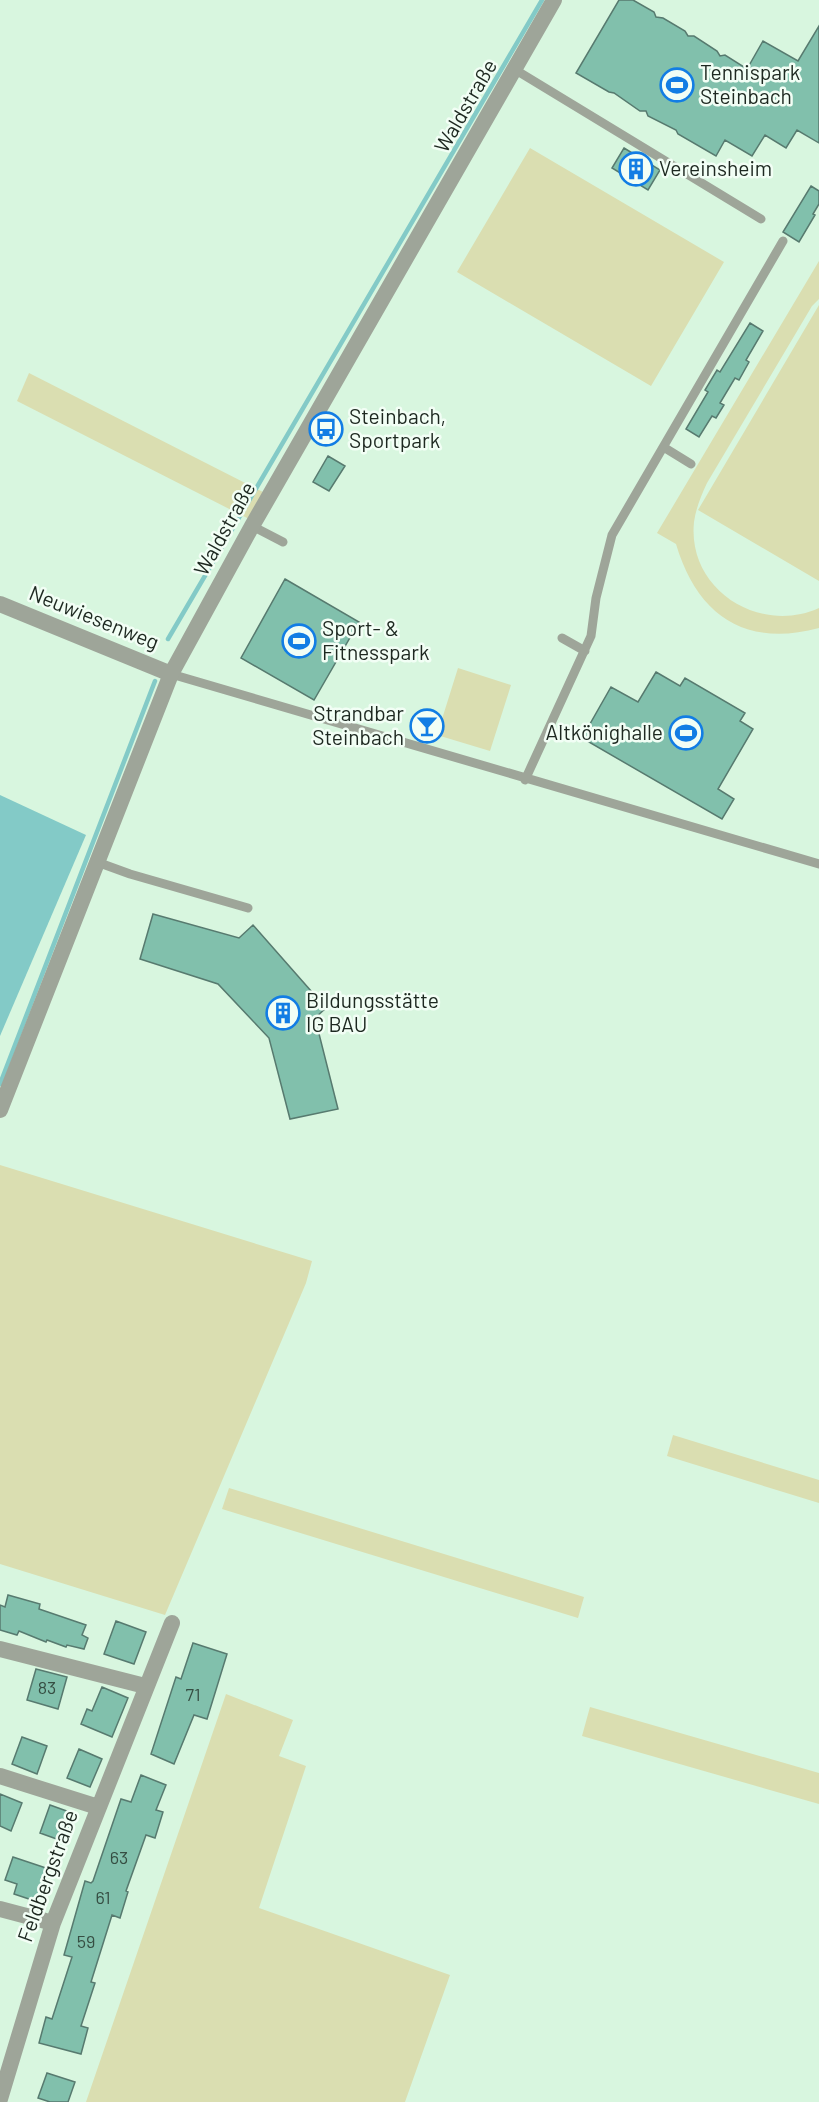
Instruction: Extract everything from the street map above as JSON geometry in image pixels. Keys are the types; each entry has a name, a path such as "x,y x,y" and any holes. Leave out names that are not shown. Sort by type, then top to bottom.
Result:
{"street":[{"name":"Waldstraße","path":"0,1110 171,674 252,526 554,0"},
{"name":"Neuwiesenweg","path":"0,604 171,674"},
{"name":"Feldbergstraße","path":"0,2099 53,1923 145,1686 172,1623"},
{"path":"0,1649 145,1686"},
{"name":"Feldbergstraße","path":"0,1776 98,1807"},
{"path":"0,1910 53,1923"}],"lane":[{"path":"514,69 760,219"},
{"path":"525,780 591,636 596,598 612,535 783,242"},
{"path":"665,447 691,464"},
{"path":"252,526 284,542"},
{"path":"562,638 585,651"},
{"path":"171,674 525,780 819,864"},
{"path":"97,862 141,878 248,908"}],"green space":[{"path":"530,148 724,262 651,386 457,272"},
{"path":"819,261 819,299 812,306 707,483 694,522 695,546 702,568 715,586 732,601 752,611 774,616 796,615 819,608 819,628 792,633 768,633 747,629 728,620 711,607 697,590 685,569 676,544 657,533"},
{"path":"819,305 819,581 698,510"},
{"path":"29,373 263,492 249,519 17,401"},
{"path":"458,668 511,685 490,751 437,735"},
{"path":"0,1165 312,1261 306,1283 165,1615 0,1564"},
{"path":"673,1435 819,1480 819,1503 667,1456"},
{"path":"229,1488 584,1597 578,1618 222,1509"},
{"path":"226,1694 293,1720 279,1756 306,1766 259,1908 450,1975 405,2102 86,2102"},
{"path":"590,1707 819,1773 819,1804 582,1736"}],"water":[{"path":"0,795 86,835 0,1036"}],"building":[{"name":"Tennispark Steinbach","path":"619,0 633,0 654,12 656,17 663,18 685,31 688,36 694,36 717,51 720,56 725,55 747,69 763,41 798,61 819,26 819,143 797,130 786,148 765,135 752,156 725,140 716,156 678,134 676,130 648,116 646,111 640,111 614,93 576,73"},
{"name":"Vereinsheim","path":"624,148 660,170 648,190 612,168"},
{"path":"811,186 819,191 819,204 799,242 783,232"},
{"path":"750,323 763,331 746,360 749,362 739,380 735,378 720,403 724,405 716,418 712,416 699,437 686,429 708,392 705,390 717,370 720,372"},
{"path":"328,456 345,466 329,491 313,482"},
{"name":"Sport- & Fitnesspark","path":"285,579 359,622 314,700 241,658"},
{"name":"Altkönighalle","path":"656,672 680,686 685,678 745,713 740,721 753,729 718,789 734,799 722,819 582,738 611,687 638,702"},
{"name":"Bildungsstätte IG BAU","path":"153,914 239,938 253,925 326,1008 315,1018 338,1109 290,1119 269,1038 218,984 140,959"},
{"path":"8,1595 40,1604 39,1609 86,1625 82,1635 88,1638 84,1649 67,1645 66,1647 47,1640 46,1642 19,1631 17,1635 0,1630 0,1605 5,1607"},
{"path":"116,1621 146,1632 134,1664 104,1654"},
{"path":"193,1643 227,1654 207,1719 194,1715 174,1764 151,1754 176,1677 181,1679"},
{"path":"36,1669 67,1677 58,1709 27,1700"},
{"path":"102,1687 128,1698 112,1737 81,1724 87,1709 92,1711"},
{"path":"22,1737 47,1746 37,1774 12,1764"},
{"path":"79,1749 102,1759 90,1787 67,1778"},
{"path":"141,1775 166,1785 156,1810 163,1812 155,1838 146,1835 126,1891 128,1892 120,1918 112,1915 91,1982 95,1983 81,2026 88,2028 81,2054 39,2043 46,2017 52,2019 72,1957 64,1955 85,1881 91,1883 93,1881 121,1799 131,1802"},
{"path":"0,1794 22,1803 11,1831 0,1826"},
{"path":"50,1805 75,1814 65,1842 40,1833"},
{"path":"13,1857 49,1869 38,1902 14,1894 17,1884 5,1880"},
{"path":"47,2073 75,2082 68,2102 50,2102 38,2098"}],"waterway":[{"path":"168,639 542,0"},
{"path":"0,1084 155,681"}],"place":[{"name":"Tennispark Steinbach","path":"677,85"},
{"name":"Vereinsheim","path":"636,169"},
{"name":"Steinbach, Sportpark","path":"326,429"},
{"name":"Sport- & Fitnesspark","path":"299,641"},
{"name":"Strandbar Steinbach","path":"427,726"},
{"name":"Altkönighalle","path":"686,733"},
{"name":"Bildungsstätte IG BAU","path":"283,1013"}]}
